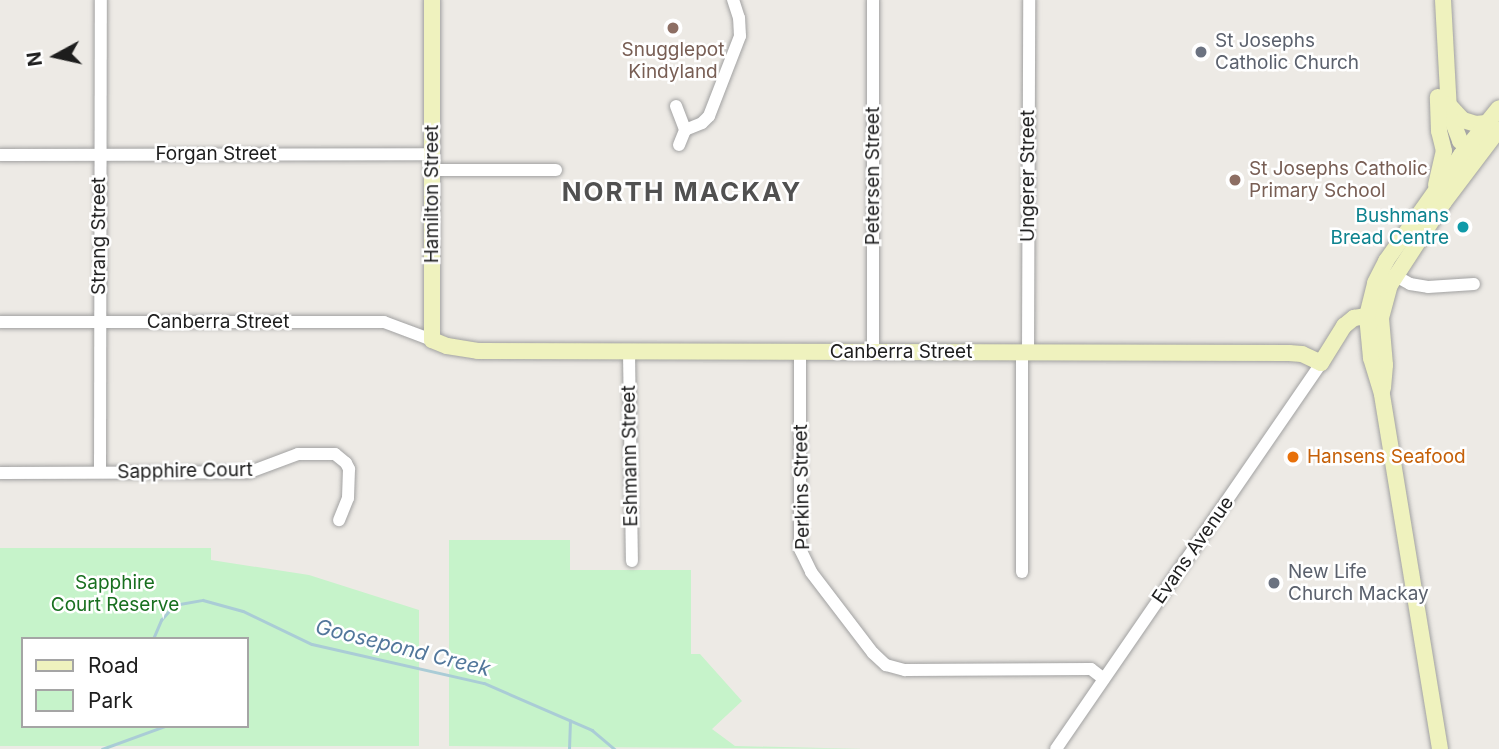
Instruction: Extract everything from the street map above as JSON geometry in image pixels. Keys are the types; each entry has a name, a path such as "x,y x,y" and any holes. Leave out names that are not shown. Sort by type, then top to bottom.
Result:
{"street":[{"name":"Strang Street","path":"100,472 101,0"},
{"name":"Hamilton Street","path":"432,0 432,340"},
{"path":"685,130 702,124 709,116 740,36 741,27 733,0"},
{"name":"Petersen Street","path":"873,0 873,352"},
{"name":"Ungerer Street","path":"1022,572 1029,0"},
{"path":"1443,0 1443,38 1452,126 1470,155"},
{"path":"1433,197 1443,158 1438,98 1443,38"},
{"path":"1448,101 1461,119 1492,126"},
{"path":"676,106 685,130 679,145"},
{"path":"1440,749 1382,394 1373,366 1373,327 1382,294 1386,261 1433,197 1492,126 1499,108"},
{"path":"1442,141 1470,155"},
{"name":"Forgan Street","path":"0,155 432,162 556,170"},
{"path":"1373,327 1382,294 1470,155"},
{"path":"1394,275 1413,285 1428,287"},
{"path":"1382,294 1474,284"},
{"name":"Canberra Street","path":"0,322 384,322 432,340 478,351 1289,353 1326,357"},
{"name":"Evans Avenue","path":"1059,748 1326,357 1348,337 1373,327"},
{"name":"Eshmann Street","path":"629,352 632,561"},
{"name":"Perkins Street","path":"800,352 800,549 811,572 873,653 886,665 905,670 1091,670 1104,680"},
{"name":"Sapphire Court","path":"0,472 250,472 298,454 335,454 346,463 349,470 348,498 339,520"}],"green space":[{"path":"449,540 570,540 570,570 691,570 691,654 700,654 742,701 712,729 735,746 866,749 449,746"},
{"name":"Sapphire Court Reserve","path":"0,548 211,548 211,560 309,575 419,610 419,746 0,746"}],"waterway":[{"name":"Goosepond Creek","path":"154,637 161,620 174,605 203,600 243,611 312,644 484,683 592,730 615,749"},
{"path":"569,749 570,721"},
{"name":"Goosepond Creek","path":"102,749 160,728"}],"place":[{"name":"Snugglepot Kindyland","path":"673,28"},
{"name":"St Josephs Catholic Church","path":"1201,52"},
{"name":"St Josephs Catholic Primary School","path":"1235,180"},
{"name":"Bushmans Bread Centre","path":"1463,227"},
{"name":"Hansens Seafood","path":"1293,457"},
{"name":"New Life Church Mackay","path":"1274,583"}],"district":[{"name":"NORTH MACKAY","path":"682,192"}]}
